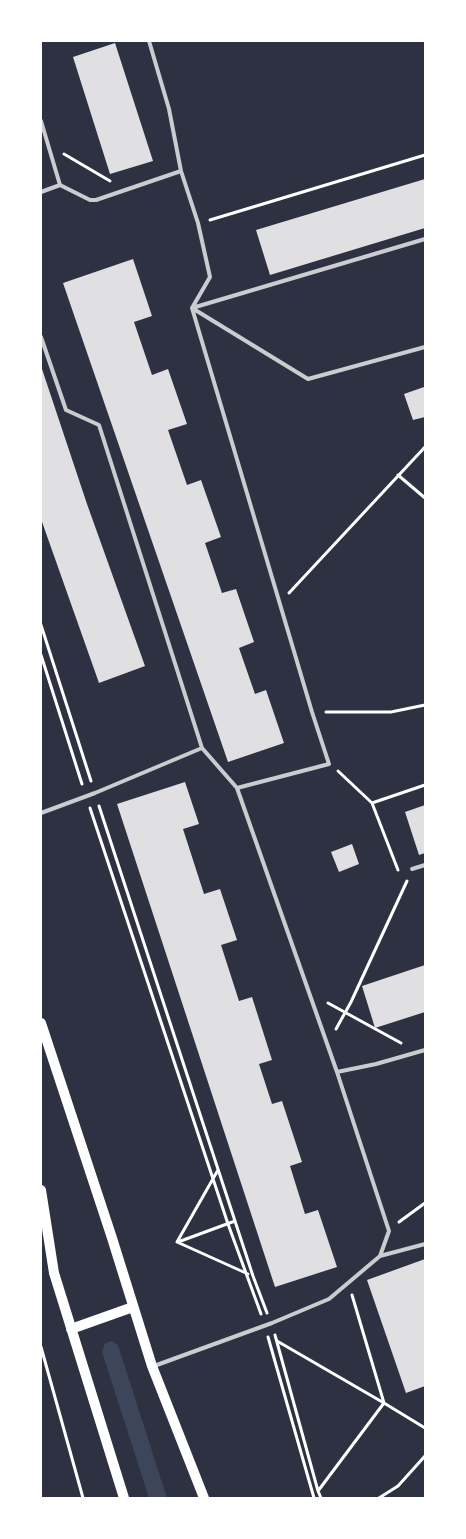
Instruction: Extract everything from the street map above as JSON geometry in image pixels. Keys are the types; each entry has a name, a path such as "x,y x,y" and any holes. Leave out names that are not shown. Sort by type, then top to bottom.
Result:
{"main road":[{"path":"41,1023 152,1366 204,1498"},
{"path":"41,1190 54,1273 124,1498"},
{"path":"71,1329 133,1307"}],"lane":[{"path":"149,41 169,109 181,170 198,224 210,277 192,308 329,764 237,788"},
{"path":"41,120 60,186"},
{"path":"41,192 60,186 90,200 96,200 181,170"},
{"path":"192,308 425,238"},
{"path":"192,308 308,379 425,347"},
{"path":"41,337 66,410 99,425 202,748 237,788 338,1072 389,1231 380,1256"},
{"path":"41,813 95,793 202,748"},
{"path":"412,869 425,865"},
{"path":"338,1072 376,1064 425,1050"},
{"path":"152,1366 265,1326 329,1299 380,1256 425,1244"}],"path":[{"path":"48,145 126,190"},
{"path":"198,224 425,155"},
{"path":"280,603 425,447"},
{"path":"398,475 425,498"},
{"path":"41,625 253,1276 272,1323 321,1498"},
{"path":"41,656 228,1224 265,1326 314,1498"},
{"path":"312,712 391,712 425,705"},
{"path":"329,764 372,803 404,887"},
{"path":"372,803 425,786"},
{"path":"328,1044 346,1012 412,869"},
{"path":"310,994 418,1052"},
{"path":"177,1242 218,1170"},
{"path":"389,1231 425,1203"},
{"path":"177,1242 235,1221"},
{"path":"177,1242 253,1276"},
{"path":"348,1282 384,1403"},
{"path":"276,1341 425,1428"},
{"path":"41,1347 83,1498"},
{"path":"318,1490 384,1403"},
{"path":"379,1498 398,1486 425,1456"}],"shaded area":[{"path":"112,1341 118,1345 167,1498 149,1498 102,1352 105,1343"}],"building":[{"path":"115,43 153,161 110,174 73,57"},
{"path":"425,179 425,228 270,275 256,230"},
{"path":"133,259 152,316 134,322 152,375 168,369 187,424 168,430 187,485 201,480 221,537 205,543 222,593 236,589 254,642 239,648 255,694 266,690 284,743 228,762 63,283"},
{"path":"41,366 87,504 145,666 99,683 41,519"},
{"path":"424,387 425,417 413,420 404,394"},
{"path":"185,782 199,824 183,829 204,894 220,889 237,940 221,945 239,1001 252,997 272,1060 259,1064 272,1104 282,1101 302,1162 290,1166 305,1214 318,1210 337,1267 275,1287 117,804"},
{"path":"425,805 425,853 419,855 405,812"},
{"path":"352,844 359,864 339,872 331,852"},
{"path":"425,965 425,1012 375,1028 362,986"},
{"path":"425,1259 425,1386 406,1393 367,1280"}]}
